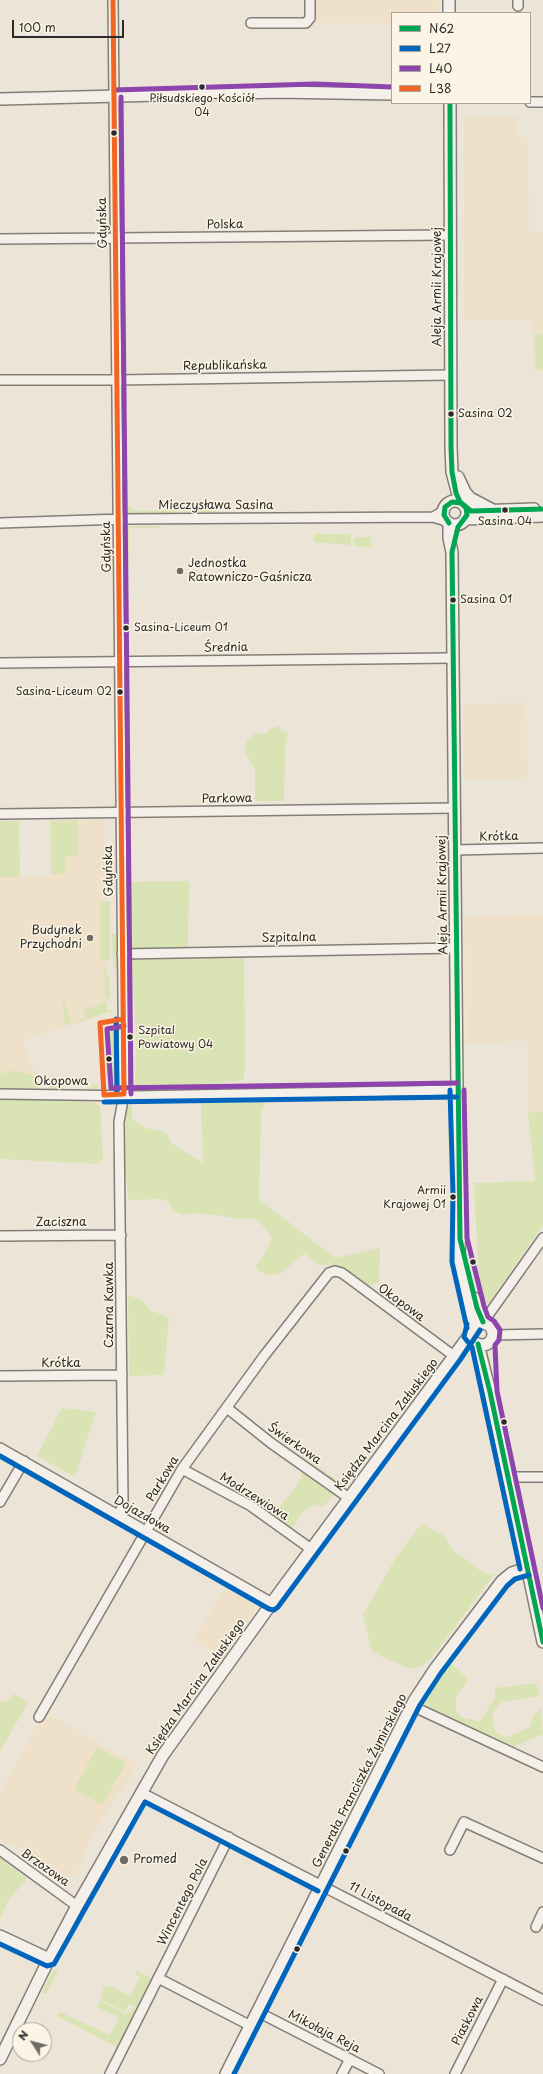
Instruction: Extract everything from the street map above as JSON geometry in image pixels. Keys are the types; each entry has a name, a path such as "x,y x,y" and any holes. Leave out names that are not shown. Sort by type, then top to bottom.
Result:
{"street":[{"name":"Gdyńska","path":"113,0 124,1094"},
{"path":"251,23 306,23 310,18 310,0"},
{"path":"449,0 449,12"},
{"path":"0,99 315,91 391,94"},
{"path":"531,102 543,102"},
{"name":"Aleja Armii Krajowej","path":"450,104 452,468 449,482 455,514 452,552 457,1090 460,1239 459,1261 481,1334 490,1392 543,1642"},
{"name":"Polska","path":"0,239 451,235"},
{"name":"Republikańska","path":"0,380 117,380 451,375"},
{"path":"452,468 467,495 476,502 494,510"},
{"path":"455,514 473,511 543,509"},
{"name":"Mieczysława Sasina","path":"0,522 433,517 455,514 543,516"},
{"name":"Średnia","path":"0,663 453,658"},
{"name":"Parkowa","path":"0,814 454,808"},
{"name":"Krótka","path":"455,850 543,848"},
{"name":"Szpitalna","path":"122,954 456,948"},
{"name":"Okopowa","path":"0,1094 457,1090"},
{"name":"Czarna Kawka","path":"118,1515 123,1506 119,1122 124,1094"},
{"name":"Zaciszna","path":"0,1236 121,1235"},
{"path":"543,1238 489,1314 481,1334 543,1334"},
{"name":"Parkowa","path":"39,1717 182,1469 264,1356 327,1276 333,1272"},
{"name":"Okopowa","path":"333,1272 342,1273 454,1356"},
{"name":"Księdza Marcina Załuskiego","path":"0,2059 48,1959 163,1755 272,1603 454,1356 481,1334"},
{"name":"Krótka","path":"0,1376 122,1376"},
{"name":"Świerkowa","path":"227,1408 271,1443 349,1498"},
{"name":"Dojazdowa","path":"0,1448 272,1603"},
{"path":"0,1502 24,1461"},
{"name":"Modrzewiowa","path":"182,1469 251,1506 311,1550"},
{"path":"508,1477 543,1477"},
{"name":"Generała Franciszka Żymirskiego","path":"226,2074 412,1706 435,1669 502,1581 512,1572 527,1568"},
{"path":"412,1706 543,1768"},
{"name":"11 Listopada","path":"142,1793 543,2000"},
{"path":"450,1850 464,1822 543,1858"},
{"name":"Wincentego Pola","path":"110,2074 229,1837"},
{"name":"Brzozowa","path":"0,1850 77,1906"},
{"path":"536,1927 543,1912"},
{"path":"0,1936 48,1959"},
{"path":"158,1978 251,2026"},
{"name":"Piaskowa","path":"455,2074 503,1979"},
{"name":"Mikołaja Reja","path":"258,2012 379,2074"},
{"path":"342,2074 350,2059"}],"shaded area":[{"path":"313,0 439,0 439,12 391,12 391,23 313,23"},
{"path":"518,117 518,137 528,137 529,232 543,232 543,372 534,372 532,320 464,320 464,118"},
{"path":"526,703 527,778 464,779 463,704"},
{"path":"105,819 107,1011 22,1041 42,1090 0,1091 0,877 50,877 51,874 66,874 66,856 78,855 78,820"},
{"path":"543,914 543,1112 528,1112 529,1041 466,1043 465,917"},
{"path":"226,1585 255,1602 255,1609 224,1658 194,1640"},
{"path":"45,1712 137,1765 122,1793 117,1794 86,1847 86,1852 75,1875 65,1878 41,1864 36,1856 12,1843 7,1845 0,1838 0,1793"}],"green space":[{"path":"535,334 543,334 543,369 535,369"},
{"path":"122,467 127,467 128,505 133,511 177,510 177,514 128,515 125,513 122,508"},
{"path":"183,510 215,510 215,514 183,515"},
{"path":"130,526 159,526 160,528 129,528 129,563 127,563 127,530"},
{"path":"314,534 351,534 351,545 314,542"},
{"path":"371,537 372,548 354,546 354,538"},
{"path":"279,726 283,731 288,733 285,746 284,801 255,801 255,770 245,752 247,741 256,733 265,734 270,729"},
{"path":"78,820 78,855 66,856 66,874 51,874 50,821"},
{"path":"0,821 19,821 20,877 0,877"},
{"path":"189,881 188,944 192,958 244,957 245,1069 243,1080 185,1087 135,1088 136,1034 126,884 134,882"},
{"path":"100,902 110,902 110,960 100,960"},
{"path":"112,934 118,934 118,969 113,968"},
{"path":"104,967 110,967 106,968 107,975 110,976 110,999 105,999"},
{"path":"63,999 72,1023 65,1026 64,1021"},
{"path":"107,1002 107,1011 113,1009 112,1011 80,1022 75,1022 86,1018 83,1011"},
{"path":"114,1027 119,1034 119,1077 115,1078 112,1076 111,1062 113,1062 113,1057 110,1057 109,1035"},
{"path":"16,1070 33,1076 40,1087 39,1090 12,1090 16,1098 92,1102 100,1105 103,1159 97,1164 0,1159 0,1074"},
{"path":"50,1081 53,1084 59,1085 59,1090 92,1090 92,1084 100,1086 95,1090 54,1091 49,1089 46,1083"},
{"path":"201,1102 266,1102 261,1113 259,1199 335,1258 380,1248 379,1282 366,1287 338,1265 318,1265 305,1253 281,1273 270,1275 258,1271 256,1265 264,1255 272,1238 260,1222 252,1218 238,1219 193,1213 182,1215 172,1210 169,1202 161,1199 129,1200 125,1171 126,1110 132,1104 132,1119 145,1128 166,1132 171,1143 203,1163"},
{"path":"528,1112 543,1112 543,1225 488,1304 482,1299 479,1281 474,1183 535,1181"},
{"path":"128,1295 141,1300 151,1311 169,1317 164,1375 129,1376"},
{"path":"62,1408 96,1412 75,1477 37,1456"},
{"path":"299,1454 343,1484 323,1507 315,1504 302,1512 293,1528 266,1511 269,1507 280,1506 296,1487 307,1461"},
{"path":"421,1524 443,1535 453,1550 482,1572 489,1575 496,1572 433,1656 422,1666 410,1669 372,1652 363,1615 395,1559"},
{"path":"449,1662 466,1677 468,1681 456,1696 456,1711 461,1717 480,1722 495,1698 495,1688 536,1683 540,1696 501,1702 492,1714 495,1731 506,1738 530,1727 533,1716 541,1709 543,1734 511,1748 422,1704 424,1698"},
{"path":"14,1694 28,1703 0,1751 0,1701 5,1702"},
{"path":"97,1747 126,1763 102,1805 74,1789"},
{"path":"0,1858 27,1878 8,1901 0,1919"},
{"path":"54,1969 58,1970 46,1994 42,1992"},
{"path":"137,1971 152,1978 137,2008 129,2004 125,2012 101,2000 104,1986 107,1987 108,1985 130,1996 140,1977 135,1974"},
{"path":"100,2001 126,2014 127,2011 130,2012 133,2008 136,2010 117,2047 57,2016 60,2012 110,2035 119,2018 97,2007"}],"transit line":[{"name":"L38","path":"113,0 124,1094 104,1095 100,1023 123,1019"},
{"name":"L40","path":"114,90 315,84 391,87"},
{"name":"L40","path":"121,97 131,1094"},
{"name":"N62","path":"450,104 451,447 452,472 456,493 460,502 471,511 543,509"},
{"name":"N62","path":"449,523 444,515 445,507 452,502 461,503 466,508 467,515 458,527 452,552 460,1239 477,1308 483,1322"},
{"name":"L27","path":"116,1019 117,1094"},
{"name":"L40","path":"124,1026 107,1029 111,1088 457,1083"},
{"name":"L27","path":"450,1090 453,1194 452,1262 467,1328"},
{"name":"L40","path":"464,1090 467,1238 484,1306 488,1317 494,1321 500,1330 499,1340 495,1345 497,1391 543,1608"},
{"name":"L27","path":"104,1102 457,1097"},
{"name":"L27","path":"467,1324 464,1337 472,1347 520,1569"},
{"name":"L27","path":"0,1456 269,1609 274,1610 278,1607 460,1360 480,1330"},
{"name":"N62","path":"478,1344 490,1392 543,1642"},
{"name":"L27","path":"234,2074 420,1705 441,1673 507,1586 515,1579 529,1575"},
{"name":"L27","path":"0,1944 47,1966 54,1964 145,1802 318,1891"}],"place":[{"name":"Piłsudskiego-Kościół 04","path":"202,87"},
{"name":"Sasina 02","path":"451,414"},
{"name":"Sasina 04","path":"505,510"},
{"name":"Jednostka Ratowniczo-Gaśnicza","path":"180,571"},
{"name":"Sasina 01","path":"453,600"},
{"name":"Sasina-Liceum 01","path":"126,628"},
{"name":"Sasina-Liceum 02","path":"120,692"},
{"name":"Budynek Przychodni","path":"90,938"},
{"name":"Szpital Powiatowy 04","path":"130,1037"},
{"name":"Armii Krajowej 01","path":"453,1197"},
{"name":"Promed","path":"124,1860"}]}
